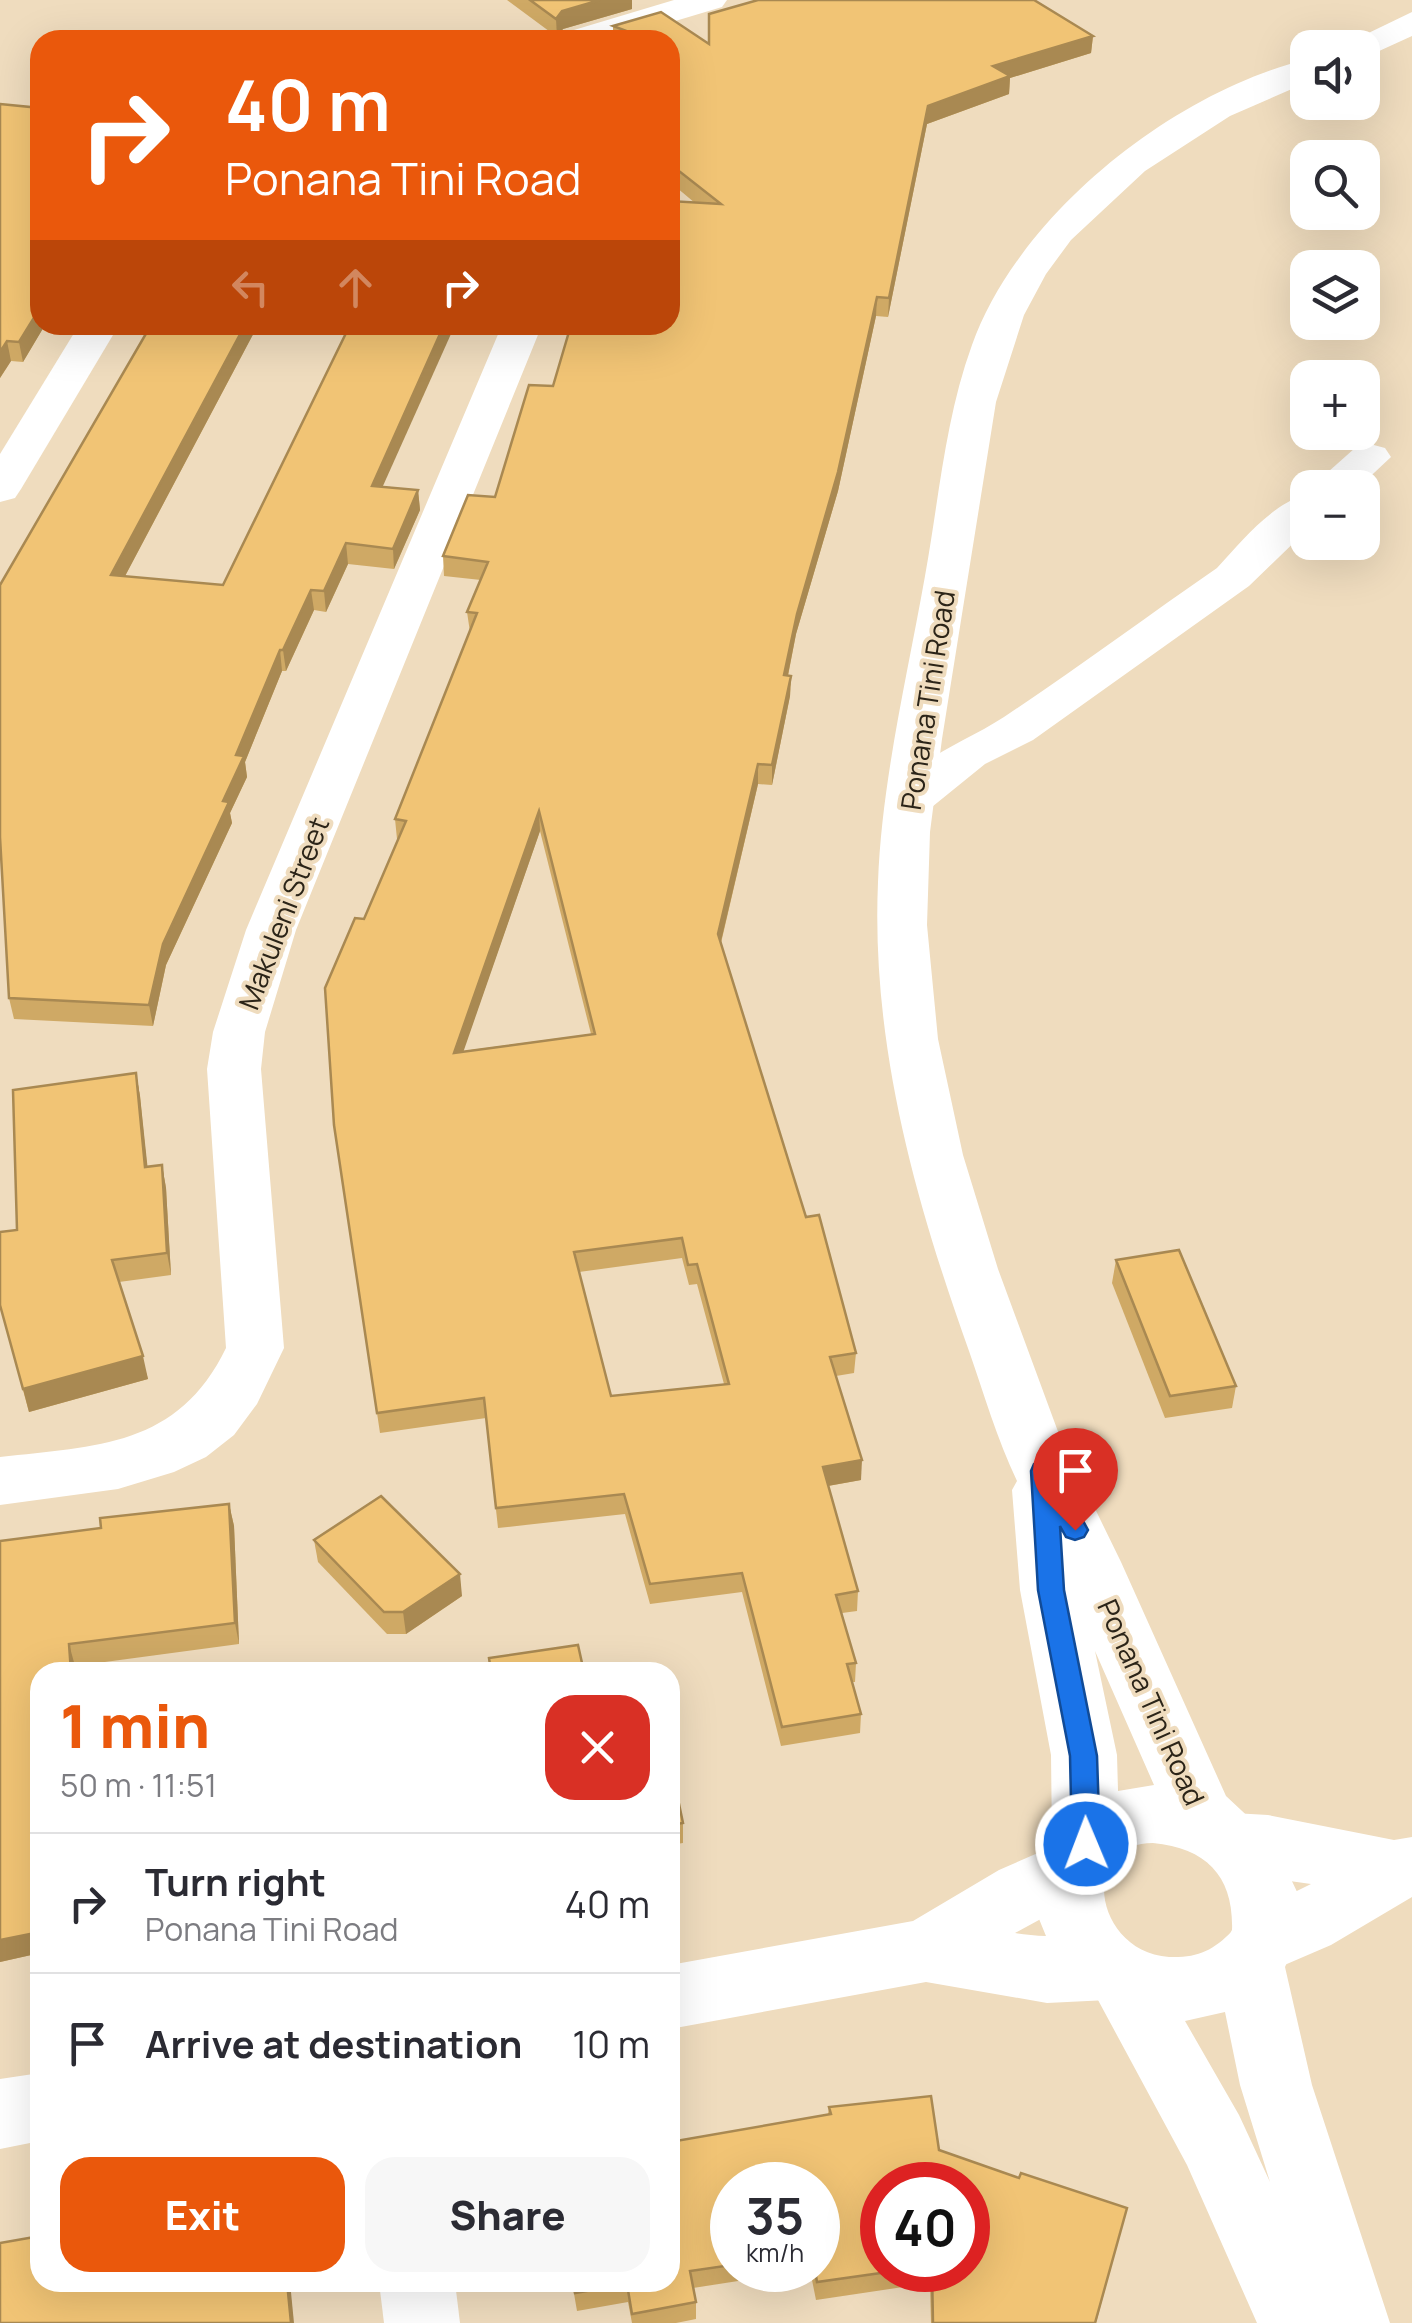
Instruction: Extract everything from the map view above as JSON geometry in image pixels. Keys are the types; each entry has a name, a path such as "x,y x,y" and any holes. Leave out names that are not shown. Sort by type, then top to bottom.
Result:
{"street":[{"path":"608,30 702,1"},
{"path":"1380,39 1412,22"},
{"path":"1380,44 1412,36"},
{"name":"Ponana Tini Road","path":"1221,1835 1162,1732 1075,1530 1043,1471 991,1332 947,1195 907,1014 902,924 910,800 974,414 1002,318 1029,268 1082,207 1123,172 1224,103 1290,76"},
{"path":"0,489 93,335"},
{"name":"Makuleni Street","path":"0,1481 151,1459 190,1440 243,1382 254,1348 235,1110 234,1070 239,1032 272,930 518,335"},
{"path":"1352,470 1370,456"},
{"path":"910,800 968,754 1016,730 1232,577 1290,522"},
{"name":"Ponana Tini Road","path":"1043,1471 1051,1590 1084,1756 1078,1856"},
{"path":"680,1994 926,1950 1078,1856 1110,1824 1141,1814 1175,1816 1221,1835 1403,1868"},
{"path":"1221,1835 1256,1872 1268,1908 1255,1952 1276,2085 1352,2323"},
{"path":"1078,1856 1068,1904 1080,1939 1115,1974 1206,2126 1296,2323"},
{"path":"926,1950 1034,1970 1115,1974 1157,1990 1192,1992 1225,1980 1255,1952 1403,1868"},
{"path":"0,2114 30,2109"},
{"path":"418,2292 422,2323"}],"building":[{"path":"530,0 600,0 562,11 556,19"},
{"path":"758,0 1034,0 1093,36 993,66 1010,76 928,106 889,298 877,297 838,472 797,614 784,675 791,676 772,765 758,764 718,934 806,1217 819,1215 856,1353 830,1357 862,1460 823,1467 858,1591 836,1595 856,1663 847,1664 861,1714 782,1727 742,1573 650,1584 624,1494 496,1508 484,1398 377,1413 334,1125 325,988 355,918 364,919 406,821 395,819 477,613 467,612 488,562 443,556 468,495 495,497 529,385 553,386 568,335 680,335 680,202 721,204 680,172 680,30 624,30 613,26 661,12 709,44 709,14","holes":["539,811 595,1034 454,1053","682,1238 688,1265 697,1264 729,1384 611,1396 574,1252"]},
{"path":"0,104 30,107 30,324 19,342 7,341 0,352"},
{"path":"145,335 240,335 111,575 223,585 345,335 440,335 372,486 418,490 393,549 346,543 324,591 311,590 280,650 236,755 244,756 223,801 229,802 163,944 149,1005 9,998 0,837 0,585"},
{"path":"136,1073 145,1167 162,1165 167,1253 112,1260 143,1356 23,1389 0,1305 0,1232 17,1230 13,1090"},
{"path":"1179,1250 1236,1386 1170,1396 1116,1260"},
{"path":"381,1496 460,1574 403,1612 384,1612 314,1540"},
{"path":"229,1504 235,1623 69,1644 70,1662 30,1662 30,1934 0,1940 0,1541 101,1528 100,1518"},
{"path":"578,1645 582,1662 490,1662 489,1658"},
{"path":"931,2096 939,2150 973,2162 860,2162 860,2276 840,2279 840,2162 710,2162 710,2268 690,2271 696,2302 632,2314 628,2292 680,2292 680,2140 831,2114 829,2107"},
{"path":"990,2168 1019,2178 1021,2173 1127,2208 1095,2323 933,2323 932,2292 990,2292"},
{"path":"30,2238 30,2292 288,2292 291,2323 0,2323 0,2243"}],"route":[{"path":"1075,1530 1043,1471 1051,1590 1084,1756 1086,1844"}]}
